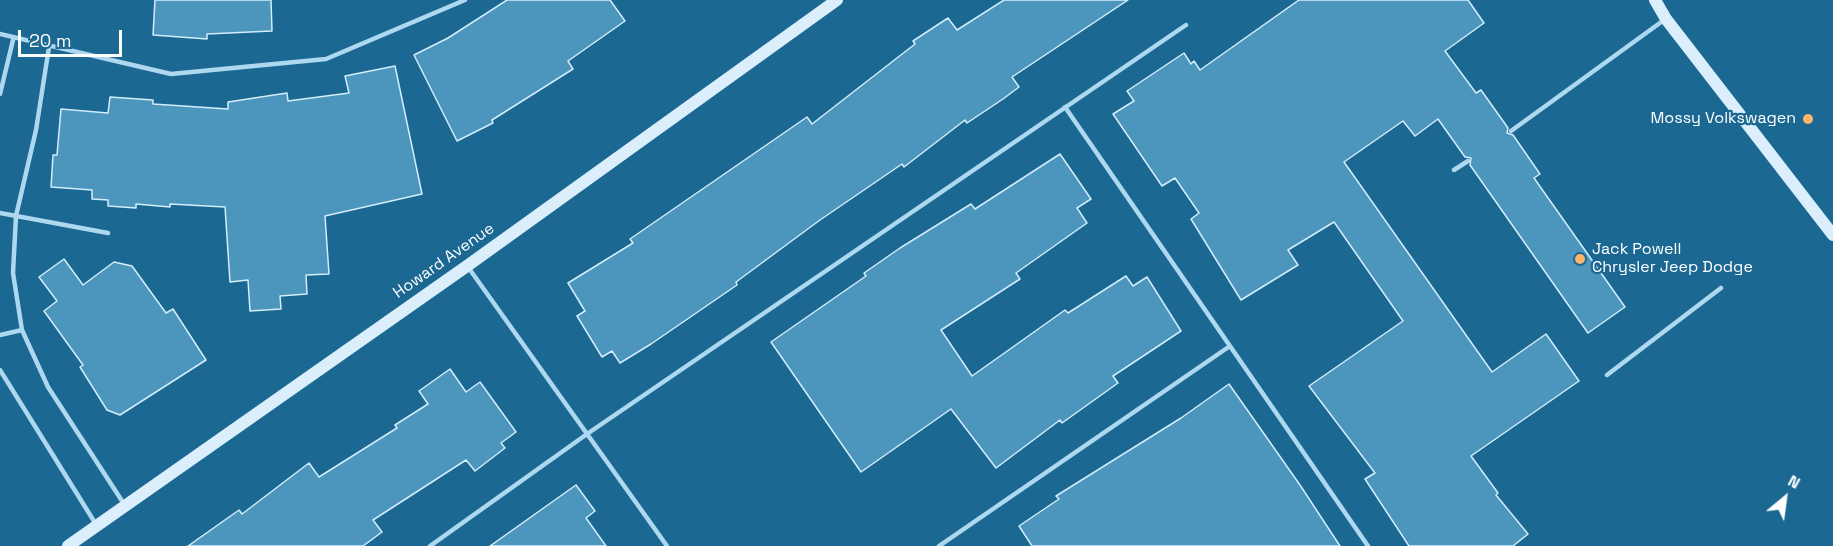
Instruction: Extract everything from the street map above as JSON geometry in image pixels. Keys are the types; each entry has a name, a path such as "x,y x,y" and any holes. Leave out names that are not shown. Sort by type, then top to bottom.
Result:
{"street":[{"name":"Howard Avenue","path":"69,546 467,266 837,0"},
{"path":"1655,0 1666,19 1833,235"}],"lane":[{"path":"0,34 13,39 171,74 326,58 465,0"},
{"path":"1510,131 1666,19"},
{"path":"430,546 587,434 1186,26"},
{"path":"0,94 13,39"},
{"path":"49,47 36,130 16,216 13,273 21,330 48,387 125,506"},
{"path":"1065,107 1368,546"},
{"path":"1454,170 1468,161"},
{"path":"0,213 108,234"},
{"path":"467,266 667,546"},
{"path":"1607,375 1721,288"},
{"path":"0,335 21,330"},
{"path":"939,546 1230,346"},
{"path":"0,370 97,526"}],"building":[{"path":"155,0 271,0 272,31 207,34 207,39 153,35"},
{"path":"507,0 610,0 625,21 568,61 573,69 492,120 493,123 457,141 414,55 448,38"},
{"path":"1004,0 1128,0 1012,77 1019,87 1003,99 967,123 965,120 904,167 902,164 820,220 736,282 737,285 651,344 620,363 612,351 602,357 577,316 585,311 568,283 633,243 630,239 807,117 812,124 915,44 913,41 948,18 957,30"},
{"path":"1299,0 1468,0 1484,23 1445,51 1476,93 1481,90 1508,128 1507,133 1513,135 1540,174 1534,178 1625,307 1588,333 1470,165 1471,158 1465,157 1438,119 1415,136 1403,121 1344,162 1492,372 1546,334 1579,381 1471,456 1498,493 1496,495 1528,534 1513,546 1409,546 1365,479 1375,473 1309,386 1403,321 1334,222 1288,250 1298,265 1241,300 1191,219 1199,213 1175,178 1162,186 1113,114 1134,101 1127,91 1184,53 1191,64 1194,61 1200,70"},
{"path":"395,66 422,194 325,216 329,274 306,275 307,294 280,296 281,309 250,311 248,280 230,282 225,207 170,204 170,207 136,204 136,208 108,206 108,200 92,199 92,190 51,187 53,155 57,155 61,109 108,113 110,97 153,100 153,104 228,109 228,102 287,93 288,101 349,93 345,76"},
{"path":"1060,154 1091,199 1077,208 1087,223 1016,273 1020,279 941,330 972,376 1065,310 1068,313 1126,276 1133,286 1147,277 1181,331 1113,376 1118,383 1062,423 1060,420 996,468 951,409 861,472 771,342 866,276 864,273 900,248 971,204 975,209"},
{"path":"64,259 83,285 114,262 132,266 166,313 173,309 206,360 120,415 107,410 80,367 83,365 44,311 57,301 39,277"},
{"path":"450,369 466,392 480,382 516,432 501,443 505,448 475,471 466,460 373,520 382,532 363,546 188,546 239,510 242,514 309,463 319,477 397,428 395,425 428,404 419,391"},
{"path":"1229,384 1340,546 1032,546 1019,526 1059,499 1056,496 1181,418"},
{"path":"576,485 595,511 586,518 606,546 490,546"}],"place":[{"name":"Mossy Volkswagen","path":"1808,119"},
{"name":"Jack Powell Chrysler Jeep Dodge","path":"1580,259"}]}
